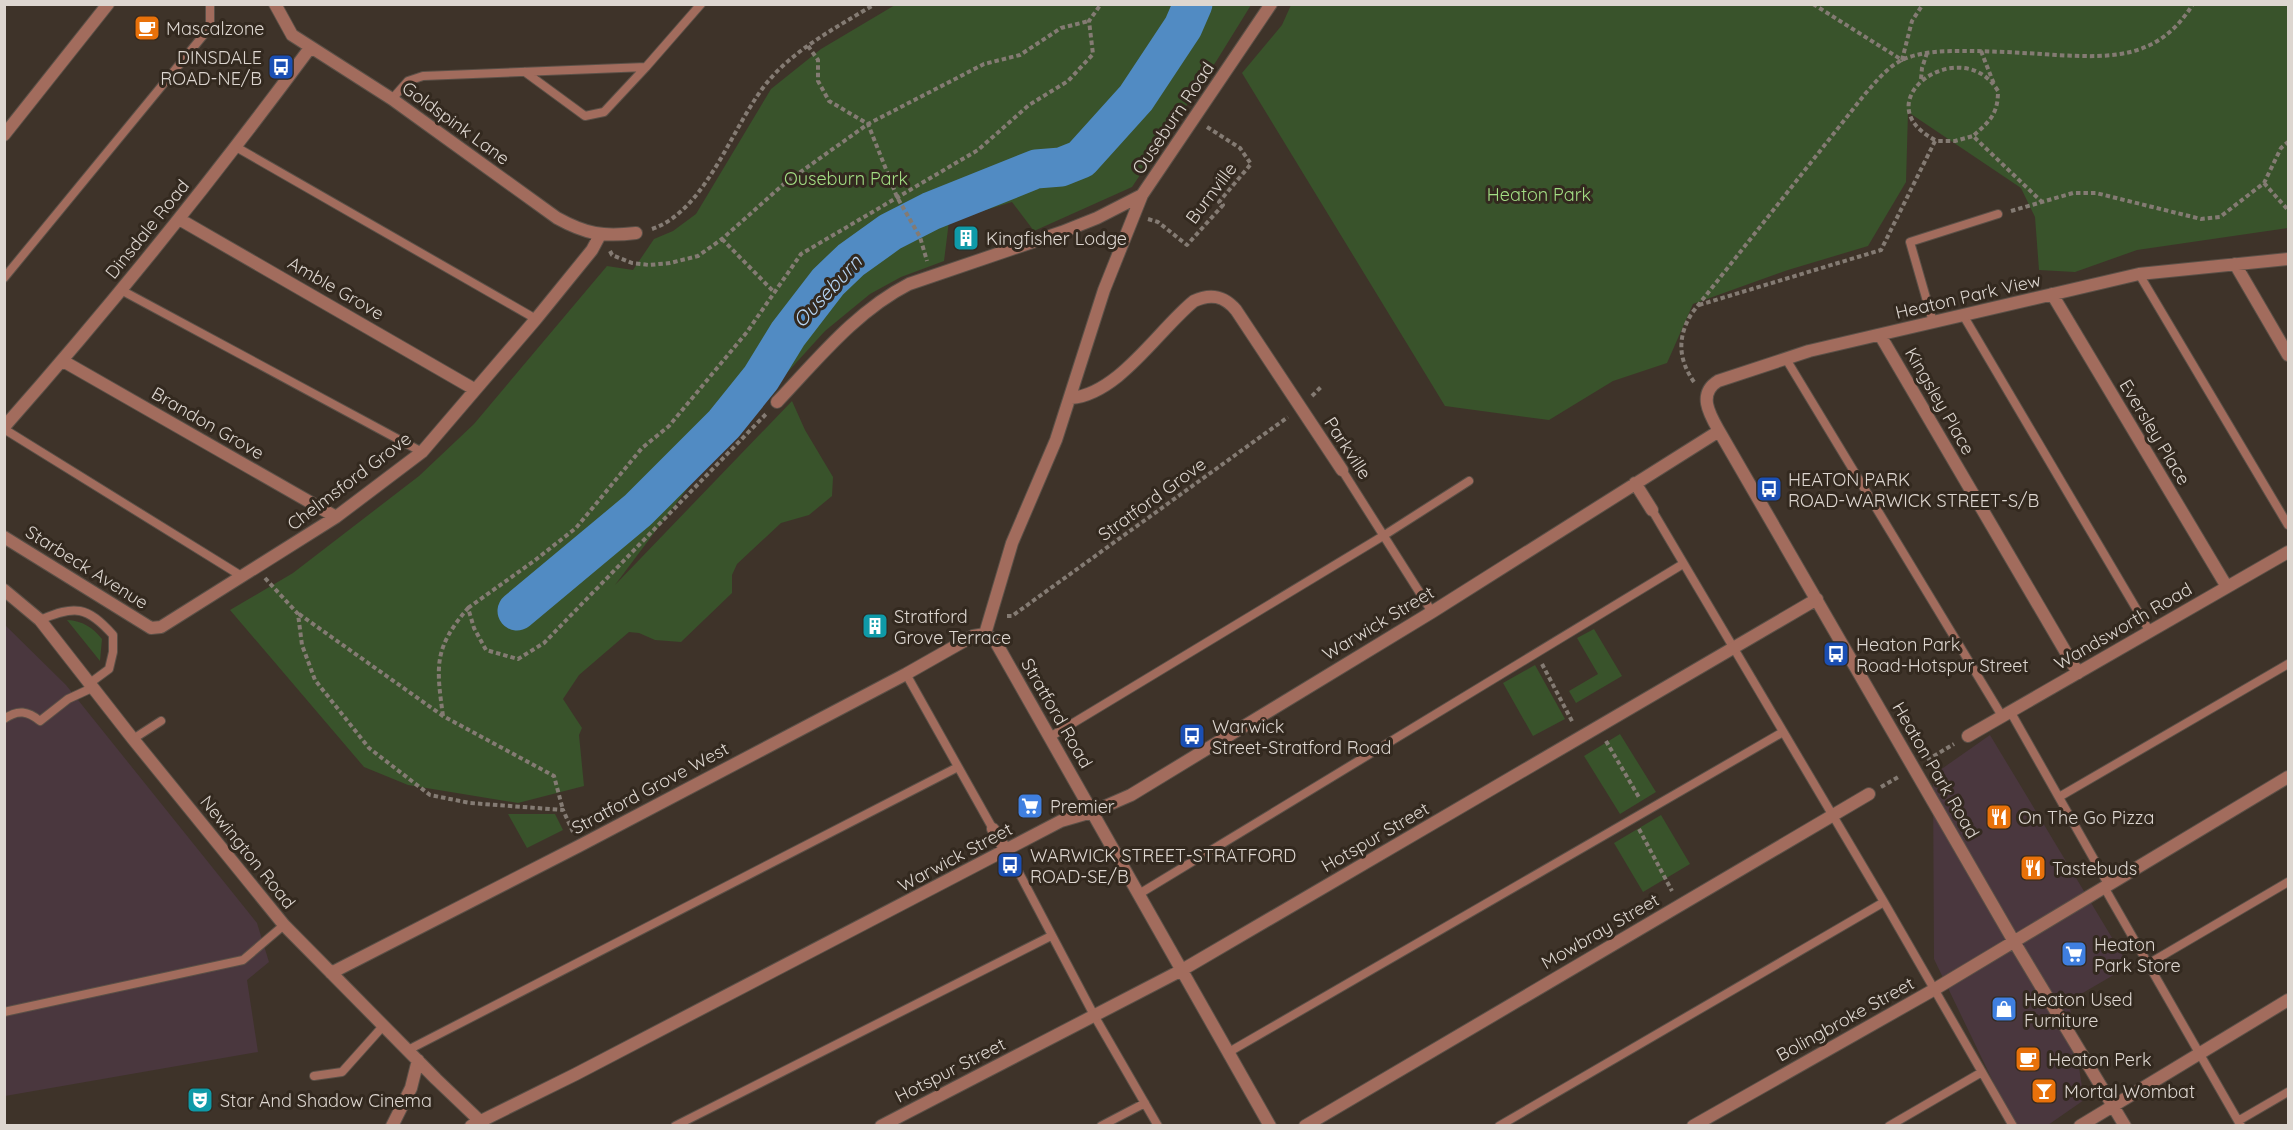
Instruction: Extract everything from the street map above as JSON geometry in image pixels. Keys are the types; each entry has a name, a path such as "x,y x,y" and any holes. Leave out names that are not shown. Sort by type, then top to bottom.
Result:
{"street":[{"path":"4,135 108,4"},
{"name":"Goldspink Lane","path":"275,4 292,35 392,99 557,218 600,236 636,233"},
{"name":"Ouseburn Road","path":"777,402 869,308 886,295 909,284 1097,218 1142,195 1271,4"},
{"name":"Dinsdale Road","path":"4,428 63,361 179,219 310,48"},
{"path":"985,634 1012,543 1056,440 1104,290 1142,195"},
{"name":"Amble Grove","path":"179,219 474,389"},
{"name":"Chelmsford Grove","path":"151,628 161,627 257,569 336,517 422,452 536,319 592,250 600,236"},
{"name":"Heaton Park View","path":"1707,392 1713,384 1726,377 1786,359 2139,274 2289,259"},
{"path":"2235,264 2289,355"},
{"name":"Eversley Place","path":"2052,294 2228,587"},
{"name":"Parkville","path":"1071,398 1090,394 1113,378 1194,301 1209,296 1217,297 1232,305 1342,470"},
{"name":"Kingsley Place","path":"1880,335 2078,673"},
{"name":"Brandon Grove","path":"63,361 336,517"},
{"path":"1707,392 1707,407 1719,431"},
{"name":"Warwick Street","path":"476,1124 1061,821 1092,812 1131,795 1432,612 1719,431"},
{"name":"Heaton Park Road","path":"1719,431 2013,940 2126,1125"},
{"path":"1635,483 1652,510"},
{"name":"Starbeck Avenue","path":"4,537 151,628"},
{"name":"Wandsworth Road","path":"1968,736 2289,552"},
{"name":"Newington Road","path":"4,590 39,620 284,925 418,1060 476,1124"},
{"name":"Hotspur Street","path":"880,1125 1095,1017 1182,970 1817,599"},
{"name":"Stratford Road","path":"985,634 994,639 1270,1125"},
{"name":"Stratford Grove West","path":"331,973 579,846 906,674 973,636 985,634"},
{"name":"Bolingbroke Street","path":"1693,1125 1935,989 2013,940 2289,777"},
{"name":"Mowbray Street","path":"1305,1125 1869,794"},
{"path":"993,830 1016,867"},
{"path":"2080,1125 2289,1000"},
{"path":"392,1125 411,1089 418,1060"}],"lane":[{"path":"4,278 206,32 210,23 210,4"},
{"path":"525,72 585,116 604,112 701,4"},
{"path":"392,99 408,81 415,78 646,67"},
{"path":"236,147 536,319"},
{"path":"1933,322 1910,242 1998,214"},
{"path":"2139,274 2289,525"},
{"path":"121,290 422,452"},
{"path":"1963,315 2150,632"},
{"path":"1786,359 2059,797 2148,964 2239,1123 2289,1092"},
{"path":"4,428 243,576"},
{"name":"Parkville","path":"1342,470 1432,612"},
{"path":"1050,737 1383,536 1469,481"},
{"path":"1652,510 2013,1125"},
{"path":"1139,894 1683,564"},
{"path":"4,718 21,711 30,713 39,721 68,699 92,685 109,669 112,635 101,622 88,613 62,611 39,620"},
{"path":"2059,797 2289,664"},
{"path":"906,674 993,830"},
{"path":"133,739 161,721"},
{"path":"1229,1052 1783,732"},
{"path":"408,1050 958,767"},
{"path":"1016,867 1095,1017 1158,1125"},
{"path":"2148,964 2289,882"},
{"path":"1498,1125 1884,902"},
{"path":"4,1012 243,960 284,925"},
{"path":"675,1125 1051,936"},
{"path":"314,1076 342,1072 384,1025"},
{"path":"1889,1125 1982,1072"},
{"path":"1101,1125 1145,1103"}],"path":[{"path":"636,233 658,227 681,212 705,181 772,76 808,46 875,4"},
{"path":"600,236 612,255 633,263 649,265 670,263 698,256 722,239 785,183 868,124 984,64 1020,55 1060,28 1089,21 1101,4"},
{"path":"1813,4 1902,60"},
{"path":"1902,60 1912,21 1923,4"},
{"path":"1707,392 1699,387 1688,373 1681,348 1682,333 1697,306 1865,94 1890,67 1902,60 1938,51 2102,57 2130,52 2149,46 2164,37 2177,26 2193,4"},
{"path":"443,716 439,686 440,652 450,629 468,608 576,528 642,448 669,426 747,333 773,291 801,254 978,150 1029,105 1068,81 1093,54 1089,21"},
{"path":"808,46 818,60 818,81 829,101 868,124 897,197 920,237 932,276"},
{"path":"1928,53 1922,68 1921,80 1910,98 1909,109 1917,127 1935,141 1955,141 1973,136 1998,107 1998,91 1981,51"},
{"path":"1921,80 1938,71 1963,68 1986,76 1995,85"},
{"name":"Burnville","path":"1135,215 1158,222 1187,245 1223,205 1219,202 1251,164 1240,148 1194,119"},
{"path":"1973,136 2042,202"},
{"path":"1697,306 1881,250 1935,141"},
{"path":"1998,214 2073,193 2096,193 2211,220 2220,217 2264,183 2281,148 2289,142"},
{"path":"2264,183 2289,210"},
{"path":"722,239 773,291"},
{"name":"Stratford Grove","path":"991,613 1012,616 1301,408 1322,386"},
{"path":"468,608 474,628 486,650 518,659 544,643 777,402"},
{"path":"257,569 298,614 443,716 554,776 563,810 579,846"},
{"path":"298,614 302,645 315,680 369,748 430,795 470,803 563,810"},
{"path":"1536,653 1580,737"},
{"path":"1599,727 1646,811"},
{"path":"1869,794 1968,736"},
{"path":"1633,818 1680,905"}],"shaded area":[{"path":"4,624 66,685 257,923 269,962 247,980 258,1052 5,1096"},
{"path":"1990,735 2129,966 2069,1001 2084,1100 2048,1125 2014,1125 1934,959 1933,775"}],"green space":[{"name":"Ouseburn Park","path":"895,5 1251,5 1132,187 1034,231 1012,202 949,221 944,261 901,277 870,294 825,331 753,410 687,489 615,585 792,401 805,430 833,477 832,496 809,515 781,523 737,564 732,575 732,593 681,642 655,640 639,633 629,632 579,675 563,699 582,728 579,735 584,786 518,803 408,785 364,767 230,610 293,573 419,476 474,424 607,266 633,270 654,239 673,231 696,214 771,89 821,49"},
{"name":"Heaton Park","path":"1291,5 2288,5 2288,228 2137,250 2075,272 2039,270 2035,217 2021,188 1908,112 1906,182 1868,246 1788,270 1693,304 1667,363 1613,381 1549,420 1445,406 1242,73 1282,25"},
{"path":"67,620 87,625 102,639 100,661"},
{"path":"1594,629 1622,676 1576,703 1569,691 1598,674 1577,638"},
{"path":"1535,665 1565,719 1533,736 1503,683"},
{"path":"1620,734 1656,792 1620,814 1584,756"},
{"path":"508,814 555,814 563,830 527,848"},
{"path":"1661,815 1690,864 1643,892 1614,843"}],"waterway":[{"name":"Ouseburn","path":"517,611 638,510 724,424 761,378 788,334 828,282 851,260 890,232 931,211 1036,169 1061,167 1081,159 1136,98 1183,27 1193,4"}],"place":[{"name":"Mascalzone","path":"147,28"},
{"name":"DINSDALE ROAD-NE/B","path":"281,67"},
{"name":"Kingfisher Lodge","path":"966,238"},
{"name":"HEATON PARK ROAD-WARWICK STREET-S/B","path":"1769,489"},
{"name":"Stratford Grove Terrace","path":"875,626"},
{"name":"Heaton Park Road-Hotspur Street","path":"1836,654"},
{"name":"Warwick Street-Stratford Road","path":"1192,736"},
{"name":"Premier","path":"1030,806"},
{"name":"On The Go Pizza","path":"1999,817"},
{"name":"WARWICK STREET-STRATFORD ROAD-SE/B","path":"1010,865"},
{"name":"Tastebuds","path":"2033,868"},
{"name":"Heaton Park Store","path":"2074,954"},
{"name":"Heaton Used Furniture","path":"2004,1009"},
{"name":"Heaton Perk","path":"2028,1059"},
{"name":"Mortal Wombat","path":"2044,1091"},
{"name":"Star And Shadow Cinema","path":"200,1100"}]}
